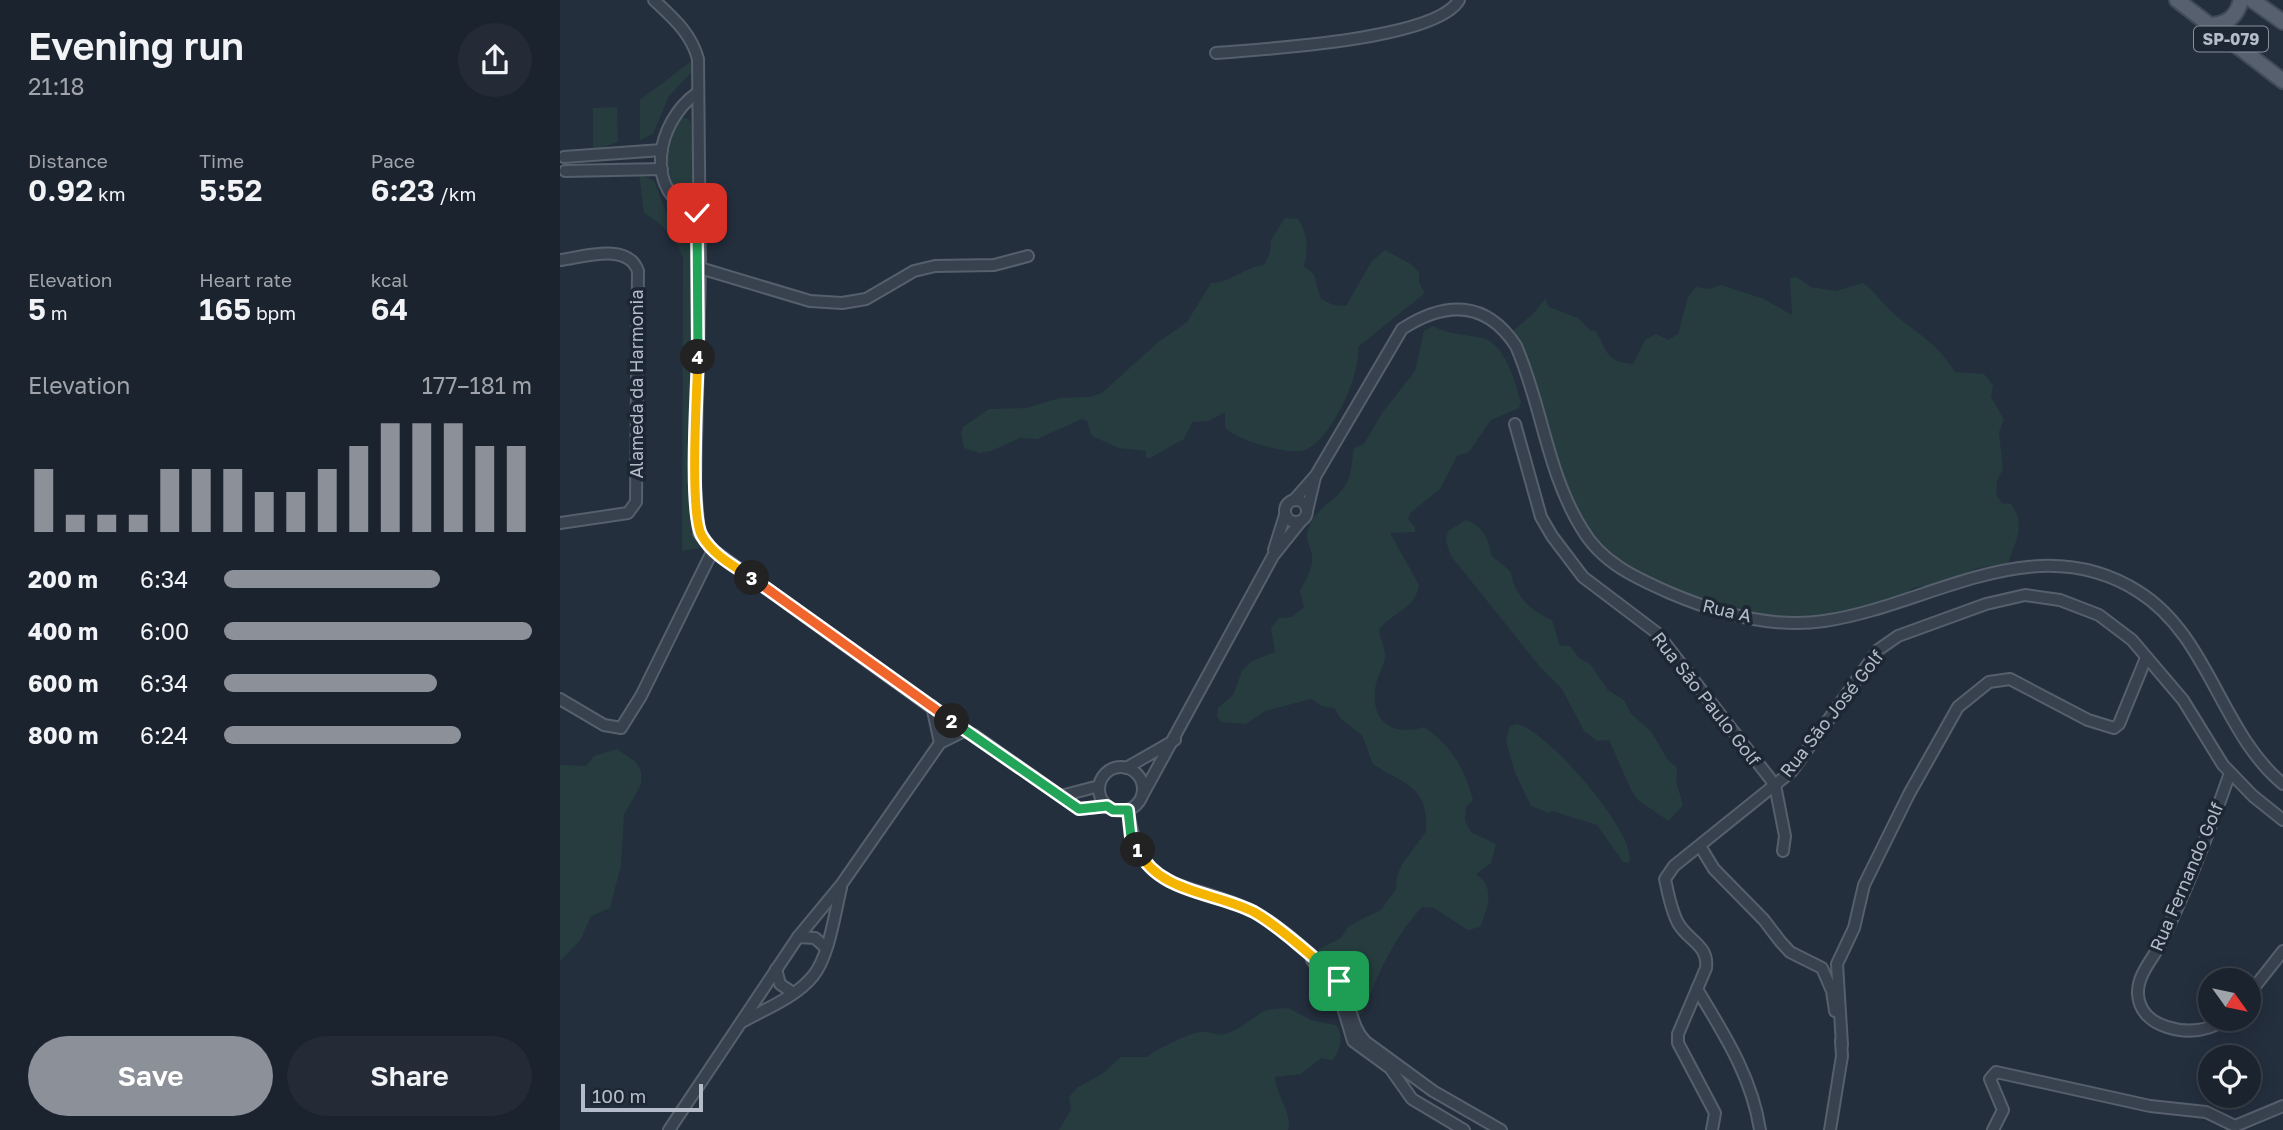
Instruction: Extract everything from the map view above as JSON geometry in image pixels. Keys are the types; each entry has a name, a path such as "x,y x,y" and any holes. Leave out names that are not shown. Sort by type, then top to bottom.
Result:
{"main road":[{"name":"SP-079","path":"2177,0 2283,81"},
{"path":"2211,25 2228,22 2235,16 2241,0"},
{"name":"SP-079","path":"2252,0 2283,22"}],"street":[{"path":"654,0 682,27 694,45 698,59 699,268 695,487 699,533 713,551 932,705 964,732 974,735 1079,809 1107,806"},
{"path":"1216,53 1319,45 1371,35 1446,15 1459,0"},
{"path":"697,93 685,102 670,120 662,150 662,169 667,187 680,207 697,213"},
{"path":"662,150 562,154 562,174 662,169"},
{"path":"639,169 643,164 640,151"},
{"path":"608,153 608,170"},
{"name":"Alameda da Harmonia","path":"560,260 621,253 632,259 638,271 636,502 628,513 560,523"},
{"path":"699,268 810,301 842,303 866,299 914,271 935,266 994,265 1028,256"},
{"name":"Rua A","path":"1273,556 1285,507 1316,475 1402,329 1423,316 1449,308 1472,310 1505,329 1516,346 1565,496 1582,531 1606,558 1632,576 1709,609 1779,622 1821,622 1863,614 1985,573 2017,566 2081,568 2138,591 2168,617 2191,649 2260,765 2283,784"},
{"name":"Rua São Paulo Golf","path":"1515,424 1541,517 1564,556 1583,577 1657,634 1739,743 1775,785"},
{"name":"Rua A","path":"1142,796 1273,556 1304,516 1316,475"},
{"path":"1285,515 1294,522 1304,516 1305,504 1294,500"},
{"path":"560,699 604,725 621,727 641,696 713,551"},
{"name":"Rua São José Golf","path":"1699,987 1707,957 1704,949 1683,931 1676,919 1665,879 1674,866 1792,771 1878,650 1898,636 1986,604 2025,596 2060,600 2099,615 2132,640 2183,700 2230,773 2283,820"},
{"path":"1830,1130 1842,1045 1837,964 1854,928 1864,885 1945,727 1973,692 1996,678 2010,679 2088,720 2114,727 2119,724 2146,658"},
{"path":"932,705 940,743"},
{"path":"669,1130 798,937 841,885 940,743 964,732"},
{"path":"1126,768 1141,782 1142,796 1128,810 1113,810 1099,793 1099,786 1107,773 1126,768 1174,740"},
{"name":"Rua Fernando Golf","path":"2198,1031 2171,1028 2156,1023 2147,1016 2140,1006 2139,980 2161,943 2230,773"},
{"path":"1775,785 1784,836 1783,851"},
{"path":"1061,796 1099,786"},
{"path":"1128,810 1131,837 1143,860 1158,875 1176,886 1231,901 1257,914 1339,981 1349,998 1359,1036 1433,1091 1500,1130"},
{"path":"1700,846 1714,869 1764,920 1790,952 1822,968 1832,991 1842,1045"},
{"path":"742,1023 793,993 813,977 823,961 841,885"},
{"path":"798,937 815,938 826,948"},
{"path":"2261,979 2283,951"},
{"path":"1311,958 1341,1001 1353,1041 1390,1068 1412,1099 1464,1130"},
{"path":"1822,968 1837,964"},
{"path":"776,969 780,984 793,993"},
{"path":"1699,987 1678,1034 1678,1043 1715,1113 1712,1130"},
{"path":"1699,987 1747,1079 1756,1101 1760,1130"},
{"path":"1993,1130 2003,1111 1990,1079 1996,1072 2150,1105 2206,1112 2235,1126 2283,1106"},
{"path":"1450,1124 1460,1105"}],"green space":[{"path":"693,60 693,71 669,96 653,134 640,140 640,100"},
{"path":"617,107 618,142 593,151 593,108"},
{"path":"680,116 689,119 691,125 694,187 682,195 673,190 666,154 675,119"},
{"path":"639,173 654,181 667,214 692,239 691,532 700,548 682,551 683,258 668,232 644,213"},
{"path":"1285,218 1298,219 1302,225 1307,242 1304,266 1314,275 1321,299 1333,305 1346,306 1372,261 1385,250 1409,263 1419,272 1419,283 1425,293 1358,347 1358,359 1350,389 1334,420 1315,444 1305,450 1288,451 1252,442 1225,428 1225,412 1209,421 1192,422 1184,439 1150,458 1146,457 1146,451 1119,448 1092,436 1087,421 1082,419 1037,439 1020,438 991,451 980,453 964,448 961,434 963,427 989,409 1026,408 1060,398 1090,397 1102,393 1157,343 1187,322 1211,283 1264,265 1270,253 1271,240"},
{"path":"1797,277 1811,287 1836,291 1863,283 1895,315 1935,347 1955,372 1984,374 1993,385 1991,397 2004,419 1999,432 2003,469 1997,481 1996,494 2002,503 2011,504 2016,511 2019,526 2008,563 1974,569 1965,575 1964,580 1912,588 1903,597 1845,614 1819,614 1783,625 1743,622 1631,571 1581,523 1508,335 1533,314 1545,299 1549,307 1578,318 1591,331 1595,330 1612,358 1633,364 1645,340 1656,334 1668,340 1678,334 1688,297 1696,287 1709,289 1721,285 1764,299 1792,315 1790,278"},
{"path":"1433,326 1451,333 1482,338 1497,347 1508,364 1521,402 1519,408 1491,420 1469,452 1457,456 1440,489 1410,513 1408,519 1415,527 1415,532 1390,533 1419,585 1413,600 1379,630 1385,657 1376,684 1376,707 1379,716 1392,727 1412,730 1424,727 1442,742 1461,768 1473,800 1466,807 1465,821 1471,832 1496,844 1491,863 1476,874 1488,892 1488,905 1480,927 1468,930 1434,908 1422,907 1395,944 1363,1013 1355,1018 1345,980 1317,950 1341,938 1348,927 1381,910 1396,889 1402,864 1426,832 1423,804 1412,788 1373,764 1362,735 1341,719 1334,708 1322,706 1311,699 1265,711 1246,724 1221,722 1217,717 1218,708 1233,695 1242,671 1250,662 1275,652 1271,628 1279,618 1292,617 1304,607 1300,591 1312,565 1307,537 1311,522 1344,487 1350,473 1354,448 1364,444 1382,413 1415,371 1424,331"},
{"path":"1466,520 1484,533 1491,555 1511,572 1515,588 1525,601 1552,620 1560,646 1570,646 1579,658 1590,664 1608,690 1624,700 1631,714 1651,731 1667,759 1677,768 1676,781 1683,805 1669,821 1639,801 1632,792 1609,740 1597,741 1584,731 1562,689 1540,667 1451,556 1446,541 1448,531"},
{"path":"1517,724 1548,743 1587,785 1620,830 1628,849 1629,863 1623,862 1597,825 1531,806 1515,773 1506,741 1510,726"},
{"path":"617,749 636,762 641,772 641,784 624,815 621,865 610,908 591,916 581,939 560,961 560,765 586,766 594,756"},
{"path":"1288,1008 1311,1020 1336,1025 1341,1039 1333,1060 1321,1058 1301,1074 1275,1077 1288,1118 1288,1130 1059,1130 1071,1110 1069,1097 1078,1087 1102,1074 1121,1057 1147,1057 1189,1035 1201,1032 1224,1034 1237,1029 1264,1011"}],"route":[{"path":"697,213 699,268 695,487 699,533 709,547 932,705 964,732 974,735 1079,809 1107,806 1113,810 1128,810 1131,837 1143,860 1158,875 1176,886 1231,901 1257,914 1339,981"}]}
